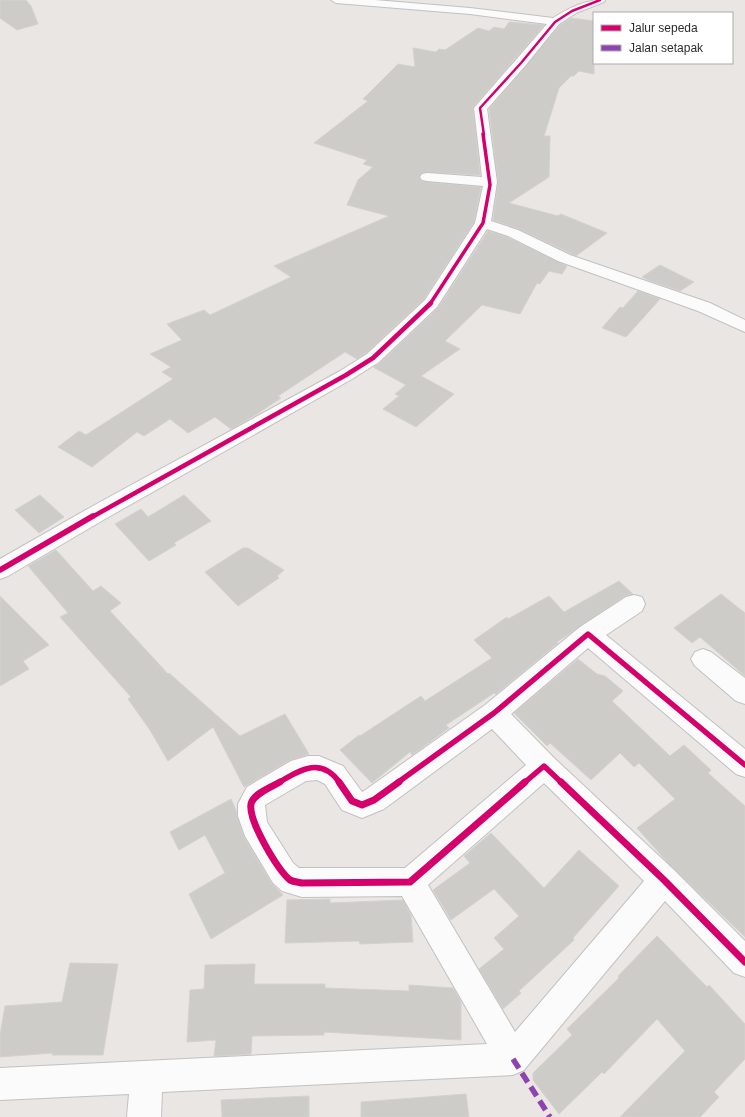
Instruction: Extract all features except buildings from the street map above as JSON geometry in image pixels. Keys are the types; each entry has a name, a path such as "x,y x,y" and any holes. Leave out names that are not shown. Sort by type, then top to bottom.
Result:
{"street":[{"path":"336,0 470,11 555,22"},
{"path":"0,570 373,358 431,303 483,223 490,182 480,108 521,63 555,22 572,11 600,0"},
{"path":"427,177 490,182"},
{"path":"483,223 513,233 564,258 704,307 745,327"},
{"path":"544,766 410,882 309,883 292,881 283,873 255,827 252,816 251,804 256,796 300,770 308,768 319,768 334,775 352,801 362,805 374,800 494,713 588,634 634,604"},
{"path":"588,634 745,765"},
{"path":"703,659 745,693"},
{"path":"494,713 586,808 664,880 745,962"},
{"path":"0,1084 513,1059 664,880"},
{"path":"410,882 513,1059"},
{"path":"144,1117 146,1076"}],"marked path":[{"path":"513,1059 550,1117"}],"cycle path":[{"path":"0,570 98,513 346,375 373,358 431,303 483,223 490,185 480,108 521,63 555,22 572,11 600,0"},
{"path":"745,765 588,634 494,713 374,800 362,805 352,801 334,775 319,768 308,768 300,770 256,796 251,804 255,827 283,873 292,881 302,883 410,882 544,766 664,880 745,962"}]}
